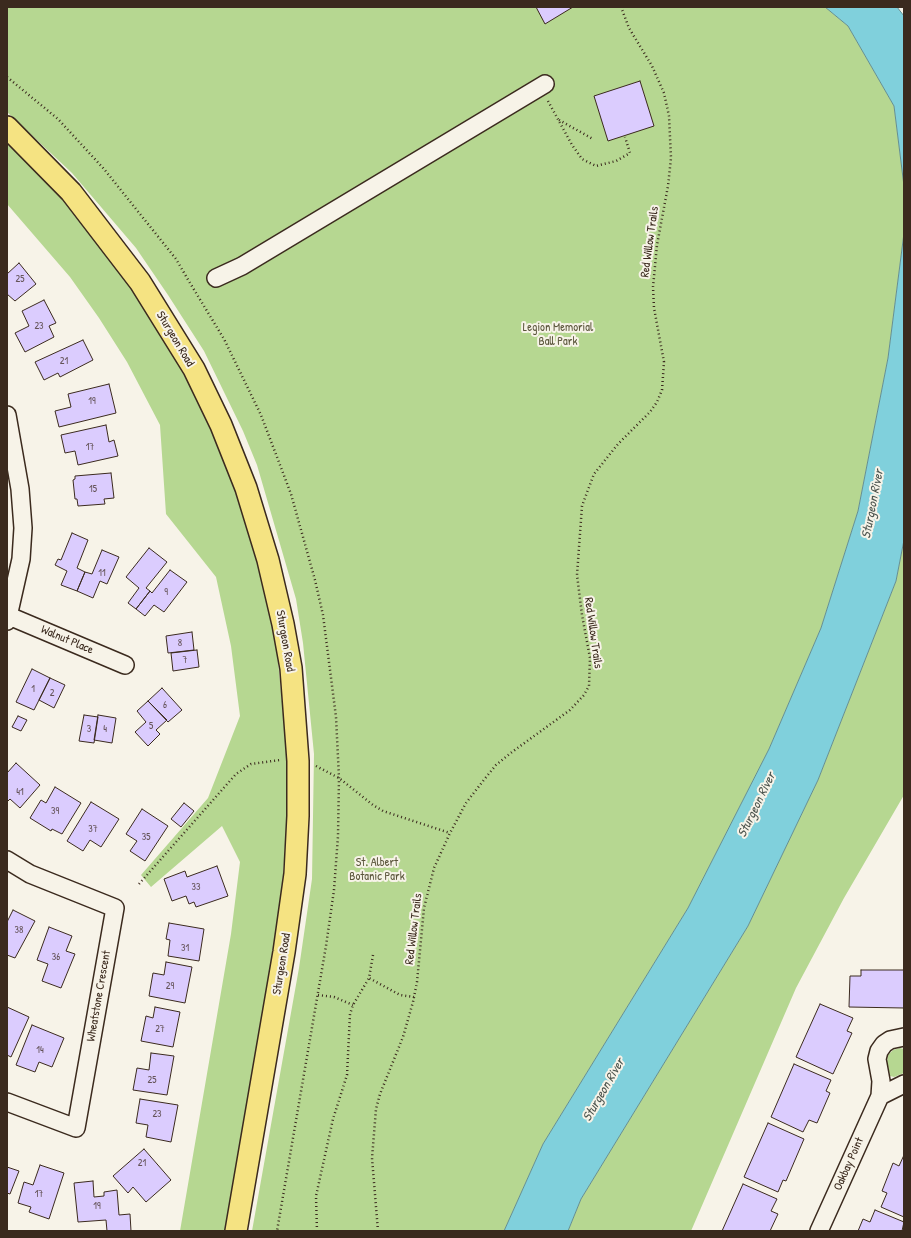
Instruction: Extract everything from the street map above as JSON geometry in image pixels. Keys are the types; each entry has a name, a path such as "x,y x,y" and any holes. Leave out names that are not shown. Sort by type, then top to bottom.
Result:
{"main road":[{"name":"Sturgeon Road","path":"7,127 71,192 140,282 194,369 221,424 246,488 268,560 283,624 291,668 298,761 298,816 295,874 284,952 236,1231"}],"street":[{"path":"216,278 242,266 542,85"},
{"path":"7,415 13,491 23,528 21,559 8,618"},
{"name":"Walnut Place","path":"8,618 124,665"},
{"name":"Wheatstone Crescent","path":"7,860 30,874 115,908 76,1128 7,1102"},
{"name":"Oakbay Point","path":"819,1231 880,1096 881,1081 877,1059 879,1051 884,1044 890,1040 904,1037"},
{"path":"880,1096 904,1084"}],"path":[{"name":"Red Willow Trails","path":"378,1231 372,1158 376,1109 380,1094 403,1037 414,997 424,908 434,868 466,803 496,765 570,710 584,695 588,686 590,658 577,575 582,506 594,474 618,444 650,412 657,402 662,390 664,362 654,308 653,287 657,245 671,158 669,116 664,93 652,66 631,32 621,7"},
{"path":"542,85 558,120 582,159 596,166 616,161 630,153 625,137"},
{"path":"558,120 593,139"},
{"path":"139,884 236,774 251,764 286,760"},
{"path":"342,781 383,811 450,833"},
{"path":"277,1231 318,994 334,890"},
{"path":"317,1231 316,1196 333,1119 347,1075 349,1032 353,1005 368,978 373,955"},
{"path":"368,978 400,995 414,997"},
{"path":"318,994 334,997 353,1005"}],"green space":[{"name":"Legion Memorial Ball Park","path":"7,7 825,7 848,26 894,106 904,186 904,233 888,358 858,511 821,628 769,749 688,908 543,1144 504,1231 252,1231 299,968 312,879 314,754 303,643 296,599 257,465 243,431 204,351 136,248 72,173 7,112"},
{"path":"7,144 35,169 68,205 111,259 158,328 184,373 221,452 247,525 267,601 277,651 286,742 287,816 283,876 273,955 226,1231 180,1231 231,934 240,862 222,826 151,887 141,875 208,798 240,716 231,646 216,577 166,514 160,425 127,362 99,318 70,277 7,204"},
{"path":"904,540 904,795 844,898 796,988 691,1231 568,1231 581,1199 748,926 818,780 896,581"},
{"path":"900,1048 904,1049 904,1073 894,1077 890,1076 887,1062 888,1055 893,1050"}],"water":[{"path":"825,7 897,7 904,16 904,186 894,106 848,26"},
{"name":"Sturgeon River","path":"904,233 904,540 896,581 818,780 748,926 581,1199 568,1231 504,1231 543,1144 688,908 769,749 821,628 858,511 888,358"}],"building":[{"path":"536,7 573,7 545,24"},
{"path":"640,81 654,126 608,141 594,96"},
{"path":"19,263 36,284 15,301 7,294 7,274"},
{"path":"44,300 56,323 49,326 54,337 25,352 15,333 29,326 22,311"},
{"path":"83,340 93,360 60,377 58,373 44,380 35,362"},
{"path":"109,384 116,413 59,427 55,411 71,407 68,394"},
{"path":"106,425 109,442 114,440 118,456 78,465 75,451 65,453 61,435"},
{"path":"111,473 114,498 104,499 105,504 78,506 77,499 75,499 73,480 75,479 75,476"},
{"path":"72,533 88,540 77,568 85,572 77,591 61,585 67,571 55,565 58,559 61,560"},
{"path":"149,548 167,562 146,588 150,591 136,609 128,603 139,588 126,577"},
{"path":"102,550 119,557 107,584 100,581 93,598 77,591 85,572 92,574"},
{"path":"170,570 187,582 164,612 154,605 145,616 136,609 150,591 152,593"},
{"path":"192,632 194,650 168,653 166,636"},
{"path":"197,650 199,667 173,671 171,653"},
{"path":"32,669 50,678 34,710 16,702"},
{"path":"50,678 65,685 54,708 39,700"},
{"path":"162,688 182,710 168,722 148,701"},
{"path":"148,701 167,720 156,730 160,734 148,746 135,732 146,722 137,711"},
{"path":"84,715 98,717 94,743 79,741"},
{"path":"98,715 116,718 112,743 94,740"},
{"path":"18,716 27,720 21,731 12,727"},
{"path":"16,763 40,785 20,808 10,799 7,802 7,773"},
{"path":"55,787 81,803 62,834 52,829 51,831 30,818 41,800 46,803"},
{"path":"91,802 119,819 101,847 90,840 83,851 67,841"},
{"path":"184,803 194,811 181,827 171,819"},
{"path":"142,809 168,826 145,861 130,851 137,841 126,834"},
{"path":"217,866 228,896 196,907 194,902 189,904 186,896 172,901 164,879 185,871 187,877"},
{"path":"13,910 35,921 15,958 7,955 7,922"},
{"path":"169,923 204,929 199,961 168,956 170,940 166,939"},
{"path":"49,927 72,936 66,951 75,954 61,988 42,981 48,964 37,960"},
{"path":"166,962 192,967 185,1003 149,996 153,973 164,975"},
{"path":"861,970 904,970 904,1008 849,1007 850,976 861,976"},
{"path":"820,1004 853,1018 847,1031 852,1033 833,1074 796,1057"},
{"path":"7,1007 29,1017 11,1057 7,1055"},
{"path":"155,1007 180,1012 173,1047 141,1041 146,1016 153,1018"},
{"path":"32,1025 64,1038 52,1067 39,1062 35,1072 16,1065"},
{"path":"151,1053 174,1056 167,1095 133,1090 137,1068 149,1070"},
{"path":"794,1064 831,1080 826,1091 830,1093 817,1123 809,1120 803,1132 771,1117"},
{"path":"140,1099 178,1105 171,1142 146,1137 148,1125 136,1123"},
{"path":"768,1123 804,1139 786,1181 783,1180 778,1192 744,1177"},
{"path":"144,1149 171,1180 146,1202 133,1187 128,1193 113,1176"},
{"path":"904,1155 904,1217 881,1207 887,1193 882,1191 893,1163 899,1166"},
{"path":"40,1165 64,1173 49,1219 29,1212 31,1207 18,1203 24,1182 33,1185"},
{"path":"7,1167 19,1171 10,1194 7,1193"},
{"path":"93,1181 94,1197 104,1196 104,1192 117,1190 119,1215 130,1214 131,1231 107,1231 106,1220 78,1222 74,1183"},
{"path":"743,1184 777,1199 771,1211 778,1214 770,1231 722,1231"},
{"path":"875,1210 904,1222 902,1231 858,1231 863,1219 870,1222"}],"park label":[{"name":"St. Albert Botanic Park","path":"377,870"}]}
